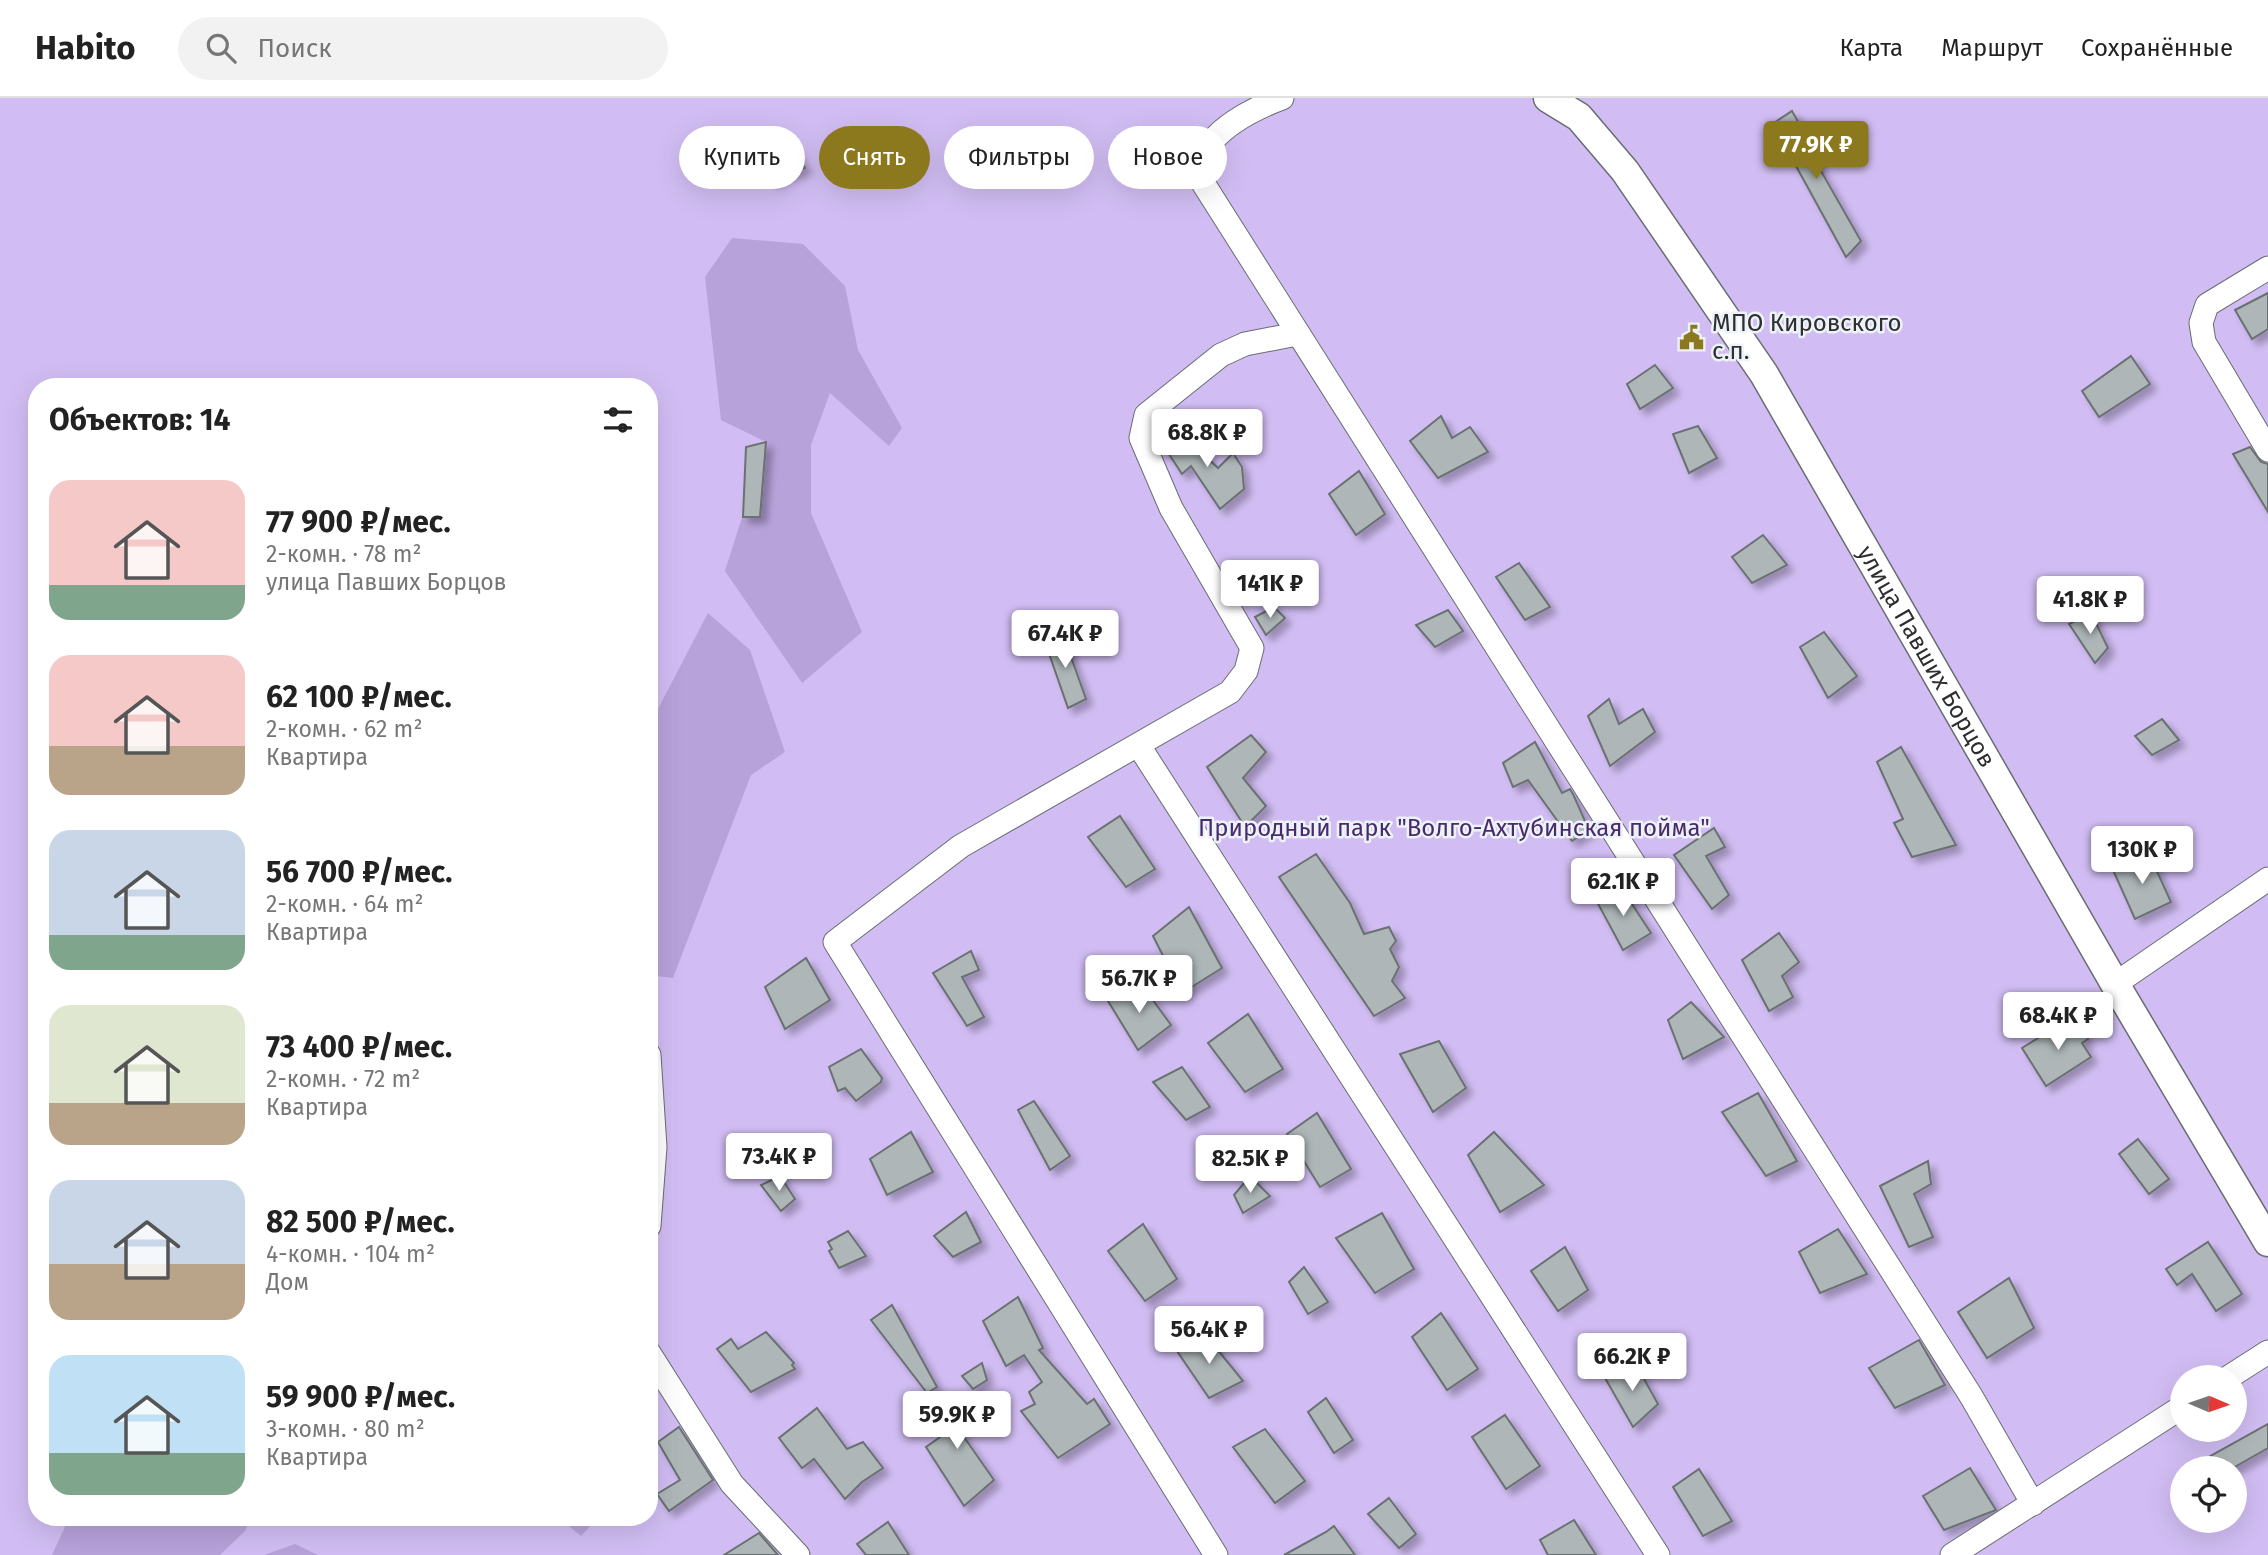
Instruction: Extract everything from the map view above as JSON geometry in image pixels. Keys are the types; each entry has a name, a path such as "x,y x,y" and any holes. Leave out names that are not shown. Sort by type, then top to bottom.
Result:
{"street":[{"path":"1282,98 1248,111 1211,144 1201,162 1203,183 1956,1373 2033,1504"},
{"name":"улица Павших Борцов","path":"1548,98 1579,117 1625,171 1764,374 2115,984 2268,1242"},
{"path":"2268,268 2207,305 2201,323 2204,342 2268,450"},
{"path":"1216,1555 835,942 961,846 1139,747 1230,692 1247,671 1252,648 1171,508 1141,438 1146,415 1221,355 1245,344 1297,334"},
{"path":"1139,747 1657,1555"},
{"path":"2115,984 2268,879"},
{"path":"2247,1365 2268,1352"},
{"path":"658,1367 732,1484 798,1555"},
{"path":"1952,1555 2170,1415"}],"green space":[{"name":"Природный парк \"Волго-Ахтубинская пойма\"","path":"0,98 2268,98 2268,1555 0,1555"}],"shaded area":[{"path":"732,238 803,244 845,286 858,350 902,428 889,446 830,393 811,445 811,513 862,632 802,683 725,571 766,442 721,420 705,277"},
{"path":"708,613 750,650 785,752 751,775 673,978 658,976 658,709"},
{"path":"65,1526 247,1526 220,1555 52,1555"},
{"path":"569,1526 590,1526 581,1536"},
{"path":"295,1544 318,1555 264,1555"}],"building":[{"path":"1792,111 1805,134 1801,136 1861,241 1846,257 1785,146 1782,148 1769,126"},
{"path":"2268,293 2268,329 2252,339 2235,310"},
{"path":"2131,356 2150,384 2099,417 2082,391"},
{"path":"1655,365 1673,388 1640,409 1627,384"},
{"path":"1441,416 1452,438 1470,427 1488,452 1438,478 1410,441"},
{"path":"1171,424 1218,468 1233,453 1242,467 1244,489 1220,509 1191,466 1182,474 1165,448 1175,442 1166,428"},
{"path":"1698,426 1717,458 1689,473 1673,434"},
{"path":"766,442 760,517 743,517 746,447"},
{"path":"2250,447 2261,462 2268,464 2268,512 2233,454"},
{"path":"1359,471 1385,514 1356,535 1329,494"},
{"path":"1763,535 1787,565 1752,583 1732,557"},
{"path":"1519,563 1550,607 1525,620 1496,577"},
{"path":"1274,607 1285,618 1266,635 1255,617"},
{"path":"1448,610 1463,631 1435,647 1416,625"},
{"path":"2091,613 2108,648 2095,663 2069,624"},
{"path":"1062,632 1086,699 1068,708 1044,639"},
{"path":"1824,632 1857,676 1828,698 1800,647"},
{"path":"1609,699 1619,724 1643,709 1655,732 1610,766 1588,716"},
{"path":"2162,719 2179,740 2152,755 2135,736"},
{"path":"1251,735 1266,752 1243,778 1266,806 1245,827 1207,767"},
{"path":"1535,742 1562,793 1570,789 1589,830 1572,841 1528,780 1513,787 1503,763"},
{"path":"1901,747 1956,845 1912,857 1894,823 1903,819 1877,762"},
{"path":"1120,816 1155,869 1126,887 1088,837"},
{"path":"1714,828 1725,847 1706,856 1729,895 1712,909 1674,855"},
{"path":"1316,854 1350,903 1364,934 1389,927 1396,941 1390,949 1399,967 1392,981 1405,998 1374,1016 1279,877"},
{"path":"2149,854 2171,902 2135,919 2113,870"},
{"path":"1620,886 1651,933 1623,950 1596,900"},
{"path":"1189,907 1222,968 1182,993 1153,936"},
{"path":"1779,933 1799,962 1782,976 1793,997 1769,1011 1742,960"},
{"path":"971,951 979,970 962,977 984,1017 967,1026 933,973"},
{"path":"806,958 830,1000 785,1029 765,987"},
{"path":"1139,981 1171,1025 1138,1050 1108,1001"},
{"path":"1691,1002 1724,1037 1683,1059 1668,1020"},
{"path":"1248,1014 1283,1069 1245,1092 1208,1043"},
{"path":"2069,1019 2074,1027 2079,1024 2088,1039 2082,1043 2091,1057 2046,1086 2022,1048"},
{"path":"1439,1041 1466,1088 1433,1112 1400,1054"},
{"path":"861,1049 882,1078 881,1082 856,1101 845,1088 838,1091 829,1067"},
{"path":"1182,1067 1210,1107 1186,1120 1153,1082"},
{"path":"1758,1093 1797,1161 1766,1176 1722,1112"},
{"path":"1034,1101 1070,1156 1050,1170 1018,1110"},
{"path":"1317,1113 1351,1169 1320,1187 1287,1134"},
{"path":"911,1132 933,1172 887,1195 870,1159"},
{"path":"1494,1132 1544,1185 1500,1212 1468,1155"},
{"path":"2138,1139 2169,1179 2149,1194 2119,1154"},
{"path":"1928,1161 1931,1184 1914,1194 1933,1237 1909,1247 1880,1186"},
{"path":"780,1176 795,1199 781,1211 761,1185"},
{"path":"1250,1176 1270,1196 1243,1213 1234,1195"},
{"path":"966,1212 981,1242 953,1257 934,1236"},
{"path":"1382,1213 1414,1269 1375,1293 1336,1238"},
{"path":"1143,1224 1177,1279 1145,1301 1108,1251"},
{"path":"1838,1229 1867,1274 1820,1293 1799,1252"},
{"path":"848,1231 866,1256 839,1268 829,1251 832,1249 828,1242"},
{"path":"2208,1242 2242,1294 2216,1311 2192,1274 2177,1285 2166,1269"},
{"path":"1565,1247 1588,1290 1558,1311 1531,1271"},
{"path":"1304,1267 1328,1302 1308,1314 1289,1282"},
{"path":"2009,1278 2034,1328 1987,1358 1958,1312"},
{"path":"1018,1297 1043,1348 1039,1350 1087,1404 1094,1399 1110,1424 1058,1458 1021,1411 1035,1404 1029,1392 1042,1382 1024,1355 1006,1366 983,1321"},
{"path":"892,1305 937,1387 927,1393 871,1320"},
{"path":"1441,1313 1478,1369 1447,1390 1412,1337"},
{"path":"766,1332 794,1363 792,1365 795,1369 751,1392 717,1349 731,1339 738,1349"},
{"path":"1204,1333 1243,1381 1209,1398 1177,1351"},
{"path":"1919,1340 1945,1385 1895,1408 1869,1368"},
{"path":"982,1363 987,1380 973,1389 962,1376"},
{"path":"1635,1363 1658,1404 1633,1427 1605,1378"},
{"path":"957,1393 971,1416 957,1427 994,1480 964,1506 926,1447 943,1435 928,1410"},
{"path":"1326,1398 1353,1440 1334,1453 1308,1412"},
{"path":"817,1408 847,1449 863,1442 883,1468 862,1482 845,1499 814,1459 802,1468 779,1438"},
{"path":"1505,1415 1540,1466 1506,1489 1472,1437"},
{"path":"2268,1424 2268,1448 2247,1460 2247,1456 2211,1456 2236,1442 2247,1442 2247,1436"},
{"path":"679,1427 713,1480 669,1511 658,1493 680,1480 658,1442"},
{"path":"1265,1429 1305,1481 1275,1503 1233,1447"},
{"path":"1970,1468 1996,1510 1944,1530 1923,1496"},
{"path":"1699,1469 1732,1521 1703,1536 1673,1487"},
{"path":"1389,1498 1416,1534 1399,1548 1368,1514"},
{"path":"1574,1520 1596,1555 1548,1555 1540,1540"},
{"path":"888,1522 909,1555 866,1555 857,1544"},
{"path":"1334,1526 1355,1555 1284,1555 1326,1532"},
{"path":"759,1533 778,1555 724,1555"}],"place":[{"name":"МПО Кировского с.п.","path":"1692,337"}]}
